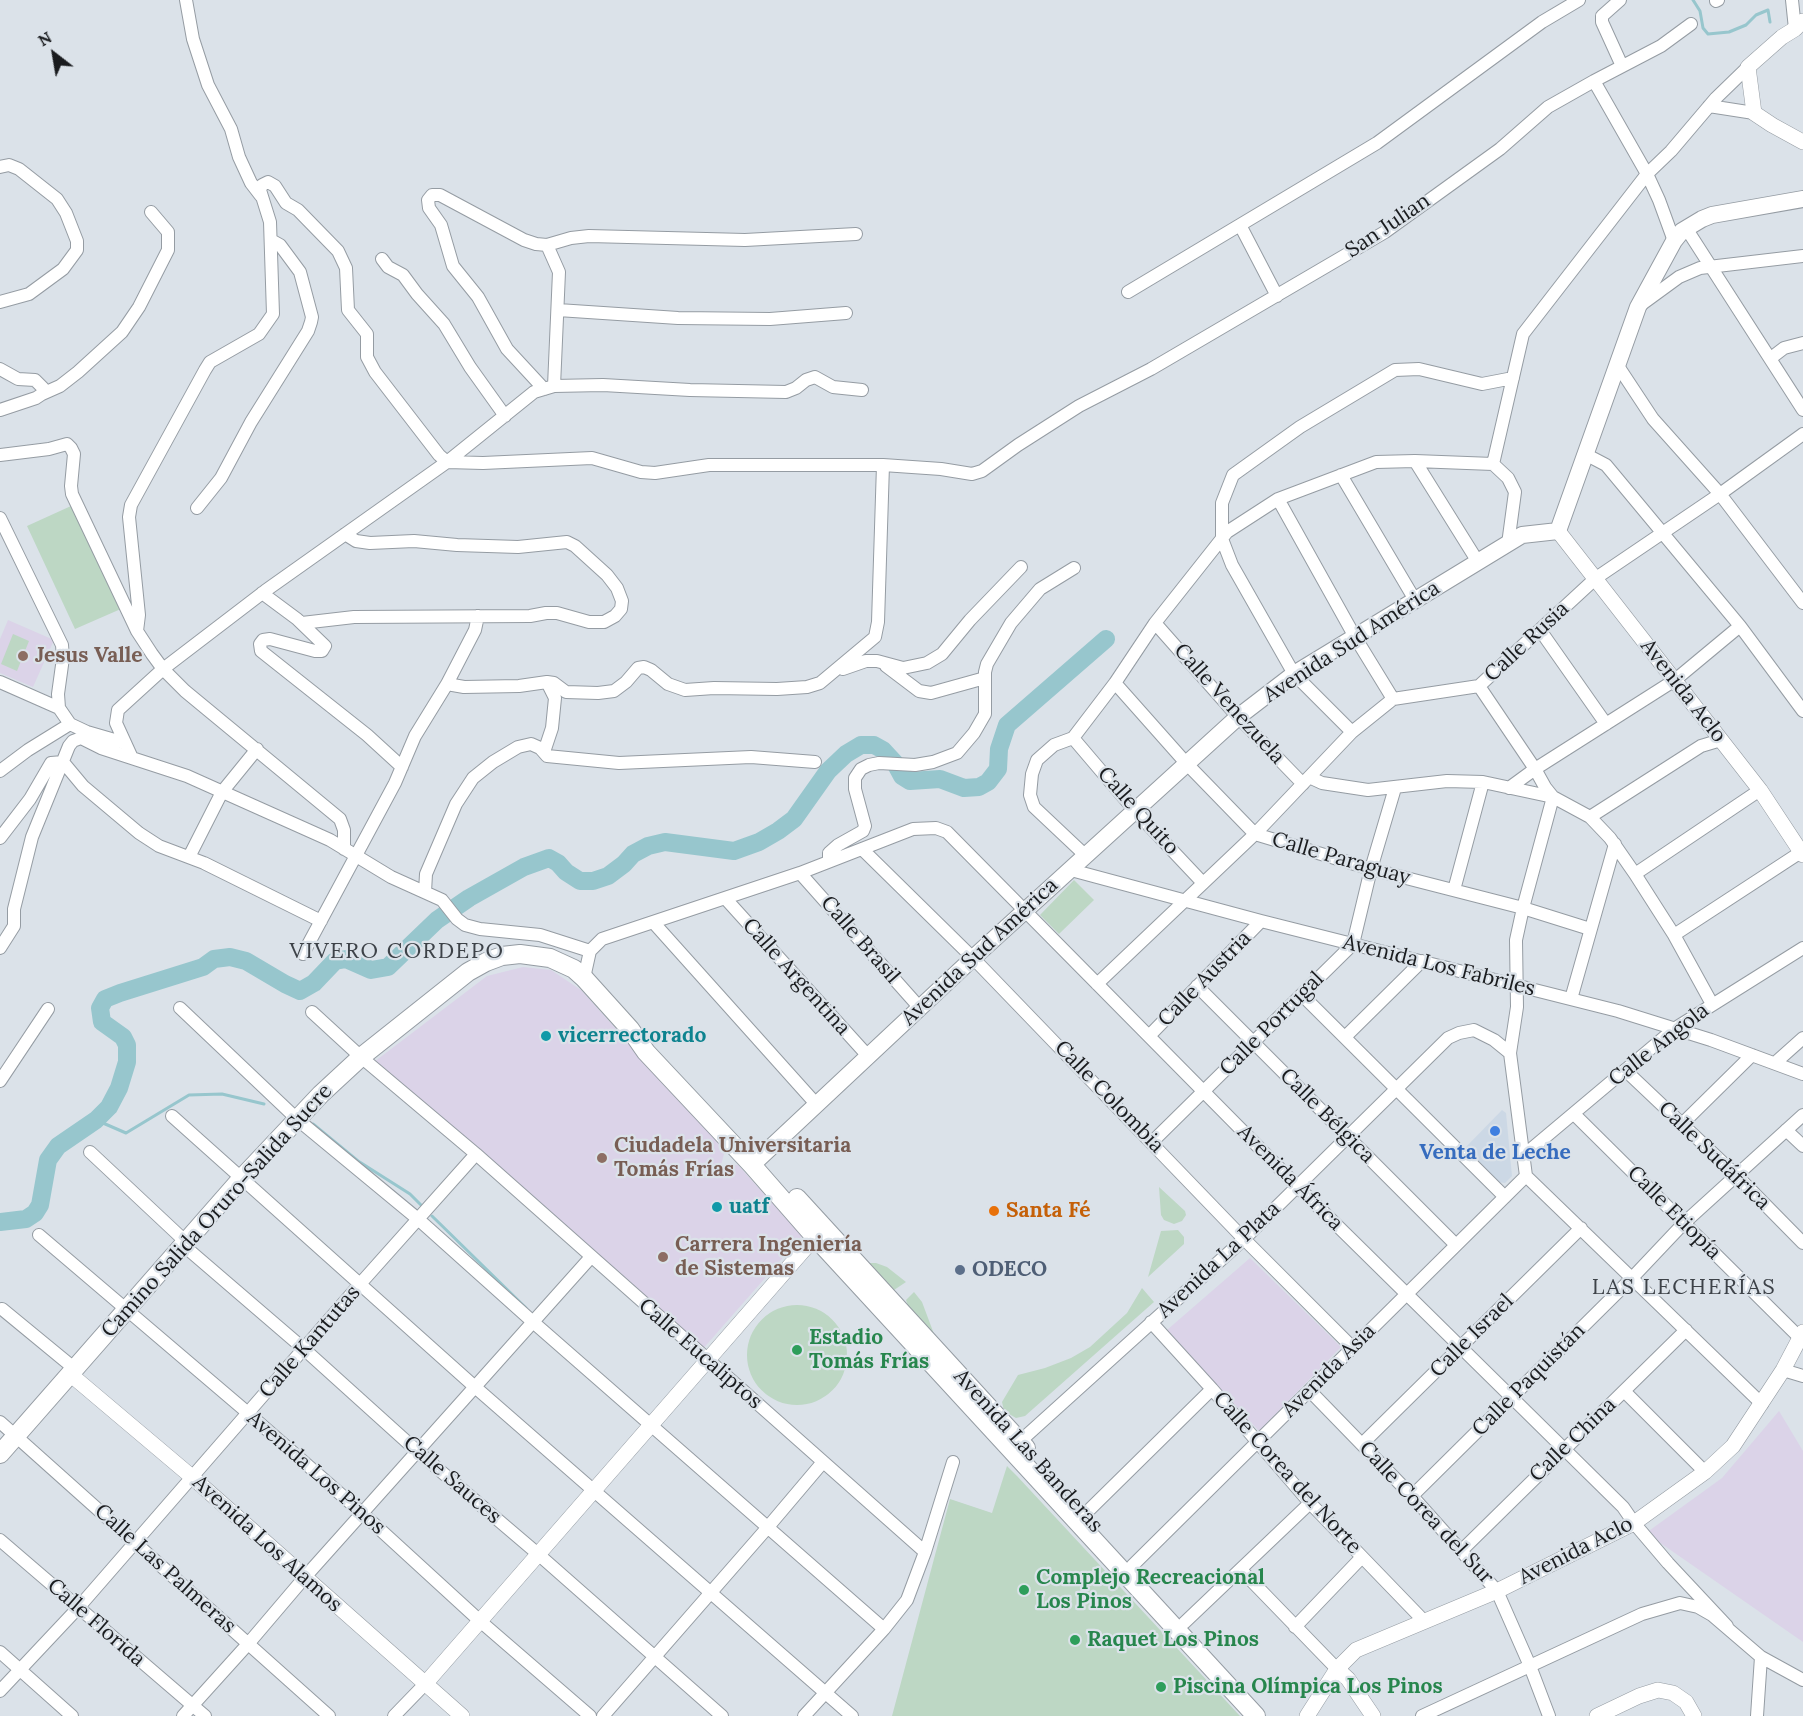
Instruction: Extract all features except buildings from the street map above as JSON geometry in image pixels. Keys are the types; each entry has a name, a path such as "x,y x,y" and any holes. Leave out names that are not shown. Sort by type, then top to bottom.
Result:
{"main road":[{"path":"1558,531 1638,307 1674,241 1686,228 1712,215 1803,199"},
{"name":"Avenida Sud América","path":"756,1161 973,958 1238,717 1294,674 1522,535 1558,531"},
{"name":"Camino Salida Oruro-Salida Sucre","path":"0,1454 241,1179 321,1094 361,1057 468,972 494,959 520,954 550,958 574,969 630,1029"},
{"name":"Avenida Las Banderas","path":"630,1029 646,1052 756,1161 1015,1445 1256,1716"},
{"name":"Avenida Las Banderas","path":"756,1161 815,1237 1015,1445 1085,1514 1271,1716"}],"street":[{"path":"186,0 193,39 208,85 231,129 239,157 251,183 261,196"},
{"path":"1128,292 1377,143 1542,22 1579,0"},
{"path":"1620,0 1602,16 1602,22 1622,66"},
{"path":"1493,465 1523,334 1647,174 1709,106 1782,36 1799,25 1792,0"},
{"name":"San Julian","path":"447,462 483,463 592,458 641,472 655,473 709,465 883,465 941,469 972,474 991,466 1018,445 1079,406 1120,387 1385,232 1500,149 1548,107 1661,46 1691,24"},
{"path":"1749,67 1754,113"},
{"path":"1594,81 1647,174 1674,241"},
{"path":"1709,106 1754,113 1803,141"},
{"path":"0,167 9,165 19,169 57,199 66,213 77,240 77,250 63,269 29,294 0,302"},
{"path":"137,631 140,615 129,517 131,505 210,362 259,334 270,320 273,305 270,222 261,196 262,185 268,182 275,186 286,203 298,210 338,251 346,268 348,309 367,334 368,357 382,381 439,455 447,462"},
{"path":"549,388 507,349 478,297 457,273 441,225 429,208 428,200 432,195 440,195 524,240 536,244 547,245 571,238 589,236 745,240 856,234"},
{"path":"0,410 26,403 60,386 122,332 139,307 168,250 168,232 151,212"},
{"path":"1240,225 1277,296"},
{"path":"1686,228 1803,410"},
{"path":"197,508 221,478 251,422 308,331 312,317 300,272 280,245 271,240"},
{"path":"547,245 559,272 558,310 549,388"},
{"path":"1638,307 1679,277 1700,268 1803,256"},
{"path":"382,259 388,267 403,275 410,282 417,294 444,324 470,367 505,416"},
{"path":"558,310 678,318 770,319 846,313"},
{"path":"1771,358 1784,348 1803,344"},
{"path":"1618,366 1653,419 1720,494 1803,603"},
{"path":"0,369 18,379 35,380 43,388 42,394"},
{"path":"1352,732 1294,674 1232,564 1222,538 1222,503 1233,475 1300,427 1395,370 1419,369 1482,384 1513,378"},
{"path":"132,758 116,723 118,710 163,669 262,593 447,462 534,392 549,388 603,386 786,392 816,376 833,387 862,390"},
{"name":"Calle Rusia","path":"1393,699 1479,686 1596,578 1720,494 1803,434"},
{"path":"0,454 50,449 67,444 71,448 74,454 72,494 137,631 163,669 185,691 340,819 345,830 344,849"},
{"path":"1585,454 1606,465 1740,626 1803,711"},
{"path":"1415,460 1478,562"},
{"path":"1086,856 1034,807 1030,795 1032,774 1037,760 1054,745 1073,738 1115,683 1155,623 1227,532 1278,499 1376,462 1415,460 1493,465 1508,478 1515,492 1508,544"},
{"path":"447,684 464,687 519,686 547,682 554,683 566,692 598,693 614,691 626,682 638,668 644,667 668,684 686,690 777,689 807,687 820,683 875,637 878,622 883,465"},
{"path":"1341,475 1415,600"},
{"path":"1097,984 1255,834 1352,732 1393,699 1355,637 1278,499"},
{"path":"0,518 62,645 59,708 70,724 87,732 125,742"},
{"name":"Avenida Aclo","path":"1558,531 1761,790 1802,853"},
{"path":"302,623 354,617 557,614 589,622 604,622 615,616 621,609 622,601 617,588 607,575 575,546 567,542 518,547 414,541 370,543 356,541 345,534"},
{"path":"834,672 866,661 881,661 903,668 912,668 927,663 942,654 970,620 1021,567"},
{"path":"829,861 830,853 838,845 863,831 863,817 855,789 855,778 861,769 879,763 915,765 933,762 957,753 986,714 987,664 1011,623 1040,589 1074,568"},
{"path":"262,593 302,623 325,646 322,651 315,651 270,639 263,640 260,644 261,651 368,735 402,767"},
{"path":"303,954 402,767 415,736 447,684 475,630 478,616"},
{"name":"Calle Venezuela","path":"1155,623 1238,717 1306,780"},
{"path":"1509,788 1675,680 1740,626"},
{"path":"1540,630 1606,724"},
{"path":"881,661 919,692 931,693 985,678"},
{"path":"0,682 59,708"},
{"path":"544,752 552,728 555,698 547,682"},
{"name":"Calle Paraguay","path":"1115,683 1186,763 1255,834 1371,869 1523,908 1590,929"},
{"path":"1479,686 1553,797"},
{"path":"0,771 28,750 70,724"},
{"path":"0,948 14,926 14,909 28,847 73,741 81,738 188,777 330,840 391,877 447,904 457,919 465,925 480,929 540,935 590,951"},
{"name":"Calle Quito","path":"1073,738 1136,812 1203,883"},
{"path":"1590,818 1701,746 1721,740"},
{"path":"425,892 426,874 456,804 472,778 518,747 531,744 547,756 619,763 751,757 815,762"},
{"path":"189,857 222,792 257,749"},
{"path":"0,838 30,799 51,763 63,762"},
{"path":"63,762 83,786 140,834 159,846 189,857 321,921"},
{"path":"1306,780 1368,790 1447,781 1483,782 1553,797 1590,818 1615,844 1674,935 1712,1004"},
{"path":"1454,890 1483,782"},
{"path":"1353,944 1371,869 1395,788"},
{"path":"1635,874 1761,790"},
{"path":"1553,797 1516,940 1517,1007 1510,1053 1526,1176 1762,1404"},
{"name":"Avenida África","path":"862,849 913,829 936,828 947,832 1298,1186 1623,1507 1634,1523 1727,1626"},
{"path":"1570,999 1615,844"},
{"path":"584,978 590,951 603,939 800,873 862,849"},
{"name":"Calle Colombia","path":"862,849 973,958 1244,1239 1353,1348"},
{"path":"1674,935 1802,853"},
{"name":"Avenida Los Fabriles","path":"1071,870 1261,921 1618,1011 1711,1040 1803,1074"},
{"name":"Calle Brasil","path":"800,873 920,1008"},
{"name":"Calle Argentina","path":"725,898 868,1056"},
{"name":"Calle Austria","path":"1149,1036 1261,921"},
{"path":"653,922 817,1105"},
{"name":"Calle Portugal","path":"1152,1142 1353,944"},
{"name":"Calle Angola","path":"1524,1155 1674,1029 1803,948"},
{"path":"1345,1037 1422,961"},
{"name":"Calle Bélgica","path":"1197,986 1456,1245"},
{"path":"1302,995 1505,1197"},
{"path":"180,1008 297,1119 418,1219 532,1322 884,1629"},
{"path":"0,1082 48,1009"},
{"name":"Calle Eucaliptos","path":"312,1012 361,1057 476,1154 925,1552"},
{"name":"Avenida La Plata","path":"1015,1445 1244,1239 1448,1038 1474,1030 1494,1040 1510,1053"},
{"path":"1775,1063 1803,1038"},
{"path":"1682,1124 1752,1054"},
{"name":"Calle Sudáfrica","path":"1625,1070 1737,1176 1803,1243"},
{"name":"Calle Etiopía","path":"1574,1114 1801,1335"},
{"name":"Calle Paquistán","path":"1412,1496 1632,1278 1684,1223 1803,1115"},
{"path":"172,1116 475,1387 852,1716"},
{"path":"1786,1130 1803,1146"},
{"name":"Calle Sauces","path":"90,1152 184,1243 417,1451 722,1716"},
{"name":"Calle Kantutas","path":"0,1691 78,1608 476,1154"},
{"name":"Avenida Asia","path":"1132,1566 1526,1176"},
{"name":"Calle Israel","path":"1362,1444 1581,1228"},
{"name":"Avenida Los Pinos","path":"39,1235 248,1413 480,1621 590,1716"},
{"path":"394,1716 425,1684 815,1237"},
{"path":"183,1716 591,1257"},
{"path":"2,1309 73,1372"},
{"name":"Calle Corea del Norte","path":"1151,1323 1212,1389 1310,1503 1424,1621"},
{"name":"Calle China","path":"1461,1551 1686,1330"},
{"name":"Avenida Aclo","path":"1307,1716 1337,1669 1356,1650 1497,1591 1634,1523 1705,1473 1733,1446 1783,1370 1801,1335"},
{"path":"1783,1370 1803,1376"},
{"name":"Avenida Los Alamos","path":"73,1372 462,1716"},
{"path":"1085,1514 1212,1389"},
{"name":"Calle Corea del Sur","path":"1310,1390 1412,1496 1497,1591 1549,1716"},
{"path":"1624,1391 1705,1473"},
{"name":"Calle Las Palmeras","path":"0,1422 329,1716"},
{"path":"603,1716 823,1462"},
{"path":"804,1716 884,1629 906,1600 925,1552 953,1462"},
{"path":"1184,1623 1310,1503"},
{"name":"Calle Florida","path":"0,1540 205,1716"},
{"path":"1295,1627 1362,1557"},
{"path":"1240,1570 1348,1679 1373,1716"},
{"path":"1422,1716 1642,1614 1680,1602 1698,1607 1727,1626 1761,1657 1803,1680"},
{"path":"0,1652 72,1716"},
{"path":"1756,1716 1761,1657"},
{"path":"1596,1716 1639,1696 1658,1690 1673,1693 1686,1702 1694,1716"}],"shaded area":[{"name":"Jesus Valle","path":"8,620 54,640 33,687 0,673 0,639"},
{"name":"Ciudadela Universitaria Tomás Frías","path":"523,967 551,970 581,990 725,1150 721,1165 738,1165 802,1236 701,1351 374,1062 487,976"},
{"name":"Venta de Leche","path":"1502,1110 1506,1113 1512,1176 1505,1183 1498,1182 1463,1150"},
{"path":"1250,1258 1341,1347 1259,1431 1167,1330"},
{"path":"1779,1411 1803,1451 1803,1642 1646,1533 1722,1478"}],"green space":[{"path":"82,501 130,605 75,629 27,526"},
{"path":"13,634 29,641 17,671 1,664"},
{"path":"1074,880 1094,900 1059,934 1040,915"},
{"path":"1159,1187 1185,1211 1186,1215 1182,1221 1174,1224 1164,1220 1161,1215"},
{"path":"1178,1230 1184,1237 1184,1244 1148,1277 1161,1231"},
{"path":"869,1263 887,1267 906,1282 894,1290"},
{"path":"1142,1288 1154,1302 1025,1416 1016,1418 1004,1411 1002,1402 1018,1375 1071,1358 1090,1347 1127,1313"},
{"path":"914,1292 922,1302 934,1334 908,1306 906,1300"},
{"name":"Estadio Tomás Frías","path":"797,1305 816,1309 832,1320 843,1336 847,1355 843,1374 832,1390 816,1401 797,1405 778,1401 762,1390 751,1374 747,1355 751,1336 762,1320 778,1309"},
{"name":"Complejo Recreacional Los Pinos","path":"1007,1466 1240,1716 892,1716 950,1499 992,1513"}],"waterway":[{"path":"1693,0 1700,11 1703,28 1708,34 1729,32 1746,25 1756,15 1768,10 1770,22"},
{"path":"0,1222 26,1219 35,1213 40,1205 48,1160 58,1146 96,1120 109,1107 119,1088 127,1062 127,1045 123,1037 102,1022 100,1008 105,999 203,967 214,959 230,957 246,961 300,991 314,983 335,961 346,959 371,970 388,967 437,920 469,898 524,867 549,858 580,881 593,881 608,876 633,854 648,846 665,842 734,851 759,842 794,819 828,771 846,754 861,745 874,745 883,750 895,763 902,776 910,781 940,779 964,788 979,787 988,782 998,769 999,749 1007,725 1106,639"},
{"path":"96,1120 126,1133 189,1095 222,1094 264,1104"},
{"path":"313,1124 358,1161 410,1194 421,1205"},
{"path":"432,1216 526,1308"}],"place":[{"name":"Jesus Valle","path":"23,656"},
{"name":"vicerrectorado","path":"546,1036"},
{"name":"Venta de Leche","path":"1495,1131"},
{"name":"Ciudadela Universitaria Tomás Frías","path":"602,1158"},
{"name":"uatf","path":"717,1207"},
{"name":"Santa Fé","path":"994,1211"},
{"name":"Carrera Ingeniería de Sistemas","path":"663,1257"},
{"name":"ODECO","path":"960,1270"},
{"name":"Estadio Tomás Frías","path":"797,1350"},
{"name":"Complejo Recreacional Los Pinos","path":"1024,1590"},
{"name":"Raquet Los Pinos","path":"1075,1640"},
{"name":"Piscina Olímpica Los Pinos","path":"1161,1687"}],"district":[{"name":"VIVERO CORDEPO","path":"397,952"},
{"name":"LAS LECHERÍAS","path":"1684,1288"}]}
